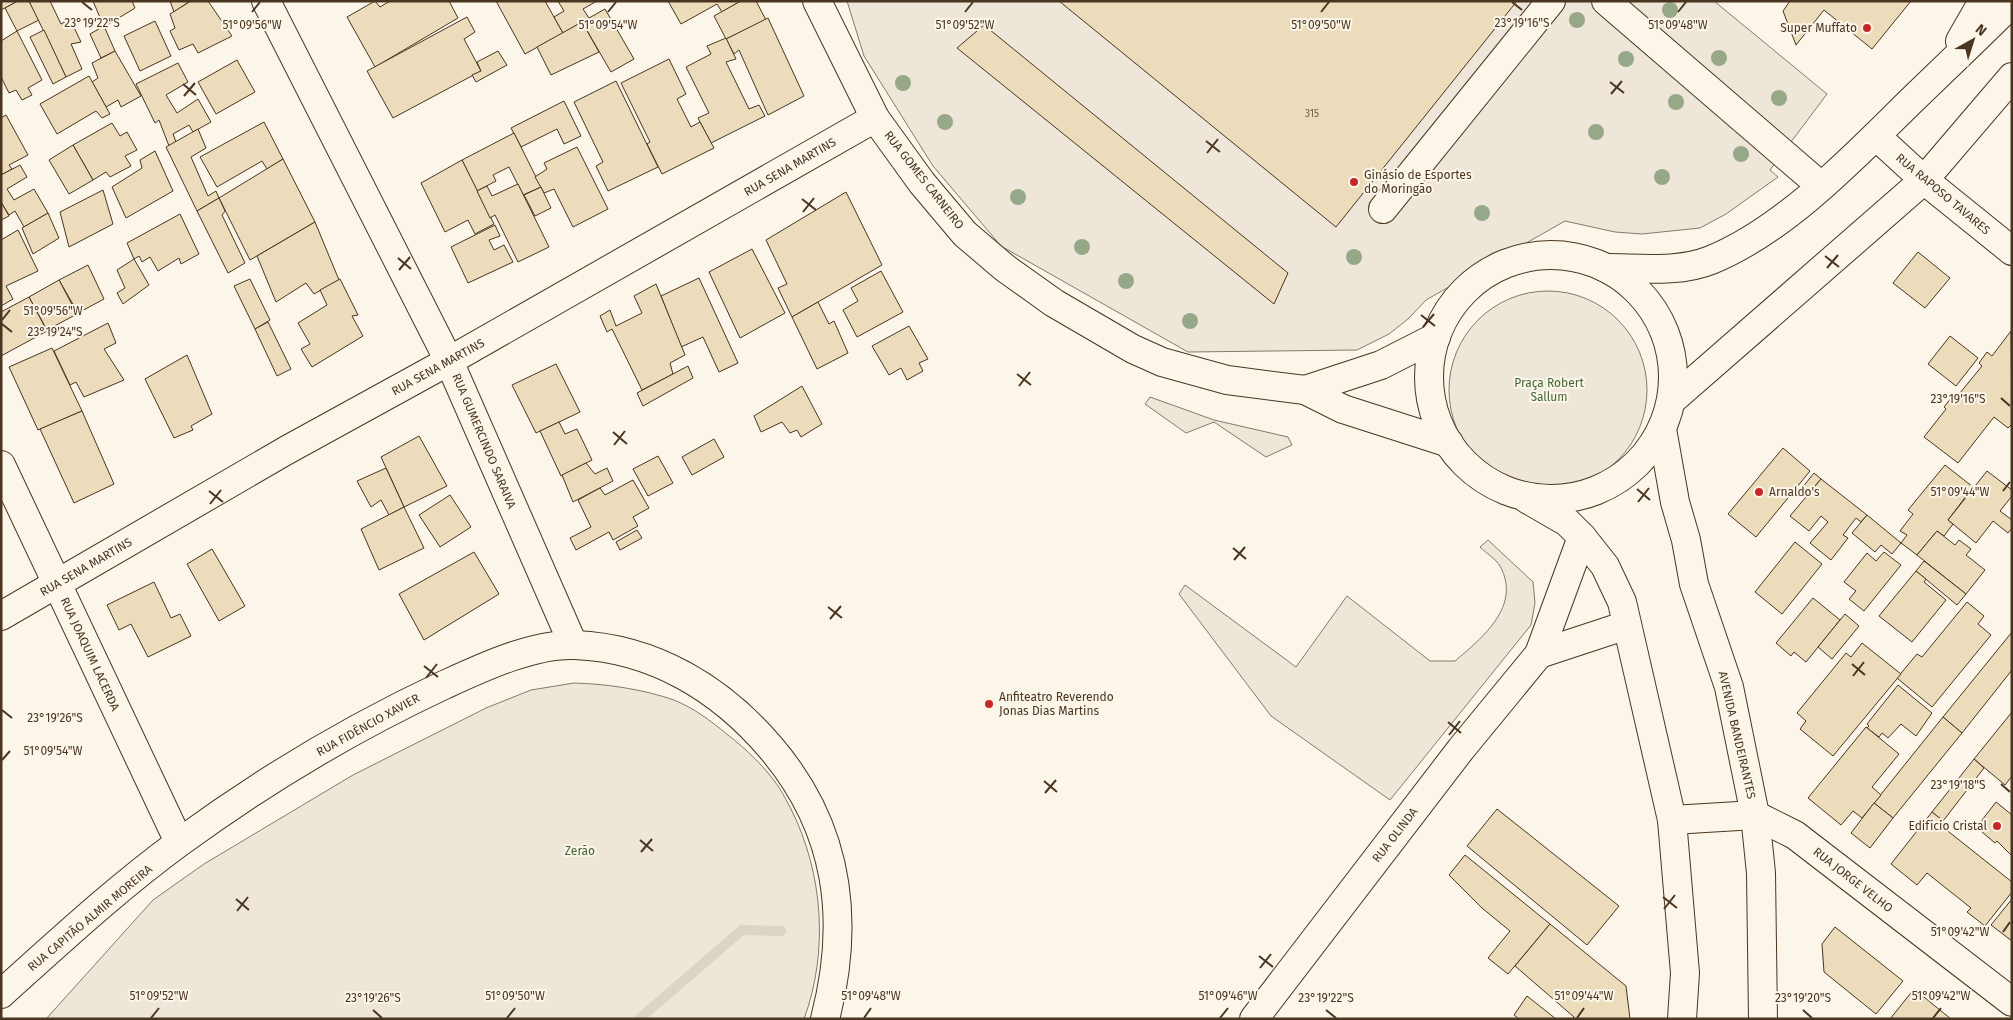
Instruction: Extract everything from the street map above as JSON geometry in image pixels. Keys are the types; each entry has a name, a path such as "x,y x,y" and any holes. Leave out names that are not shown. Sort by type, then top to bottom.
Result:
{"street":[{"name":"RUA GUMERCINDO SARAIVA","path":"266,1 450,361 572,644"},
{"name":"RUA GOMES CARNEIRO","path":"817,1 875,118 922,183 965,234 1006,268 1054,303 1117,340 1162,362 1227,380 1305,390 1343,409 1448,443"},
{"path":"1383,209 1551,1"},
{"path":"1606,1 1821,186"},
{"path":"1945,68 1984,1"},
{"path":"1606,268 1666,269 1710,260 1754,238 1821,186 1876,136 2012,3"},
{"path":"1672,400 1924,180 2012,78"},
{"name":"RUA SENA MARTINS","path":"1,616 287,450 450,361 875,118"},
{"name":"RUA RAPOSO TAVARES","path":"1876,136 1924,180 2012,251"},
{"path":"1521,496 1549,499 1578,497 1604,488 1627,473 1647,453 1662,429 1672,400 1673,369 1667,338 1652,310 1632,286 1606,268 1578,258 1549,255 1519,259 1492,270 1468,288 1449,310 1436,337 1429,363 1430,391 1436,418 1448,443 1468,467 1487,480 1521,496 1567,522 1582,537 1605,566 1622,602 1672,820 1685,973 1682,1019"},
{"name":"RUA GOMES CARNEIRO","path":"1305,390 1381,365 1436,337"},
{"name":"AVENIDA BANDEIRANTES","path":"1662,429 1675,502 1686,540 1694,584 1729,687 1755,815 1761,873 1763,1019"},
{"name":"RUA JOAQUIM LACERDA","path":"1,465 179,842"},
{"name":"RUA OLINDA","path":"1254,1019 1461,749 1539,654 1582,537"},
{"path":"1539,654 1627,625"},
{"name":"RUA FIDÊNCIO XAVIER","path":"179,842 286,771 412,700 472,672 523,653 572,644 618,650 658,662 694,680 730,705 760,735 790,771 809,801 826,840 835,875 837,969 825,1019"},
{"path":"1672,820 1755,815"},
{"name":"RUA JORGE VELHO","path":"1755,815 1795,835 2012,1002"},
{"name":"RUA CAPITÃO ALMIR MOREIRA","path":"1,994 87,917 179,842"}],"green space":[{"name":"Ginásio de Esportes do Moringão","path":"847,1 1714,1 1827,94 1770,170 1778,177 1726,214 1700,228 1642,234 1615,232 1565,221 1426,300 1408,319 1389,334 1357,350 1188,352 1001,246 933,166 864,56"},
{"name":"Praça Robert Sallum","path":"1548,291 1577,295 1595,303 1618,320 1635,343 1643,361 1647,390 1643,419 1635,437 1618,460 1595,477 1577,485 1548,489 1519,485 1501,477 1478,460 1461,437 1453,419 1449,390 1453,361 1461,343 1478,320 1501,303 1519,295"},
{"path":"1150,397 1214,420 1288,437 1292,445 1266,457 1214,422 1186,433 1145,404"},
{"path":"1488,540 1533,582 1535,603 1531,625 1390,800 1271,716 1179,594 1185,585 1296,667 1347,596 1430,661 1455,661 1487,631 1503,608 1506,594 1505,581 1500,566 1480,547"},
{"name":"Zerão","path":"574,683 637,690 681,703 709,720 742,746 778,786 802,834 816,886 819,912 817,966 812,993 804,1019 46,1019 153,900 204,864 353,775 486,708 531,690"}],"building":[{"path":"1,1 18,1 1,10"},
{"path":"18,1 29,1 39,20 17,31 5,8"},
{"path":"29,1 50,1 61,24 70,19 81,42 71,44 82,69 66,77"},
{"path":"93,1 132,1 135,8 104,27"},
{"path":"170,1 190,1 174,12"},
{"path":"191,1 208,1 232,36 198,53 193,44 179,50 170,31 175,28 170,14"},
{"path":"375,1 380,7 390,1 449,1 458,18 375,67 347,17"},
{"path":"496,1 545,1 563,33 525,54"},
{"path":"558,1 597,1 583,9 589,18 563,33 554,17 564,11"},
{"path":"668,1 741,1 722,12 717,4 681,24"},
{"path":"741,1 756,1 766,20 726,39 714,16"},
{"path":"1059,1 1517,1 1336,227"},
{"name":"Super Muffato","path":"1790,1 1911,1 1872,49 1824,10 1796,45 1783,11"},
{"path":"605,9 634,59 611,72 582,22"},
{"path":"467,17 475,32 464,39 481,71 393,118 367,71"},
{"path":"768,18 804,96 768,115 739,50 734,54 726,39"},
{"path":"155,21 171,56 140,71 124,36"},
{"path":"582,22 599,52 551,75 537,47"},
{"path":"984,25 1288,273 1274,304 957,48"},
{"path":"104,26 115,51 101,58 90,34"},
{"path":"44,30 66,77 53,84 30,37"},
{"path":"17,31 42,80 28,88 32,95 22,100 16,90 9,93 1,77 1,41"},
{"path":"726,38 736,59 726,62 749,109 759,105 765,116 711,143 698,118 709,113 686,67 711,54 707,46"},
{"path":"115,51 141,96 121,107 118,100 106,107 92,82 98,78 92,63"},
{"path":"498,51 507,65 476,82 472,75 481,71 477,62"},
{"path":"669,59 686,94 677,99 691,127 700,122 714,148 662,174 647,144 650,142 621,83"},
{"path":"237,60 255,92 216,114 198,82"},
{"path":"178,63 188,82 166,95 177,113 198,99 211,122 193,132 189,125 173,134 176,142 169,146 159,120 155,123 136,84"},
{"path":"89,76 110,114 102,118 96,111 57,134 40,104"},
{"path":"616,81 658,167 608,191 596,166 603,162 574,102"},
{"path":"564,101 581,136 564,144 557,129 521,147 511,128"},
{"path":"6,115 28,155 9,165 12,169 1,175 1,118"},
{"path":"264,122 283,159 267,169 262,161 217,187 200,157"},
{"path":"112,123 120,136 127,132 137,150 125,156 131,166 110,177 106,172 93,180 73,145"},
{"path":"198,129 206,148 191,157 208,196 216,191 219,198 197,211 166,147"},
{"path":"514,133 541,187 523,195 509,167 493,175 496,181 477,191 462,160"},
{"path":"73,145 93,180 69,194 49,160"},
{"path":"577,147 608,209 573,227 554,189 544,193 535,177 547,169 544,163"},
{"path":"155,151 173,191 126,218 112,187 142,168 140,160"},
{"path":"283,159 315,222 250,260 219,198"},
{"path":"462,160 494,224 475,234 468,220 445,232 421,183"},
{"path":"20,165 27,177 7,189 14,200 34,189 48,213 24,227 15,211 9,215 1,202 1,175"},
{"path":"518,184 549,247 518,262 495,215 490,218 477,191 487,186 492,196"},
{"path":"541,187 551,208 535,216 524,195"},
{"path":"103,190 113,224 69,247 60,212"},
{"path":"846,192 882,265 792,317 778,288 787,284 766,240"},
{"path":"219,198 225,211 222,215 245,263 228,273 197,211"},
{"path":"1,202 9,216 1,220"},
{"path":"48,213 59,238 33,254 22,228"},
{"path":"180,214 199,254 181,264 179,258 158,271 150,257 142,262 139,256 134,259 127,243"},
{"path":"315,222 339,280 314,294 306,283 276,302 257,256"},
{"path":"495,225 500,236 489,240 494,250 504,245 513,262 468,283 451,247"},
{"path":"18,230 38,271 6,286 13,299 1,306 1,240"},
{"path":"752,249 785,313 740,338 709,272"},
{"path":"1918,252 1950,278 1925,308 1893,283"},
{"path":"134,259 149,285 123,304 117,293 125,288 117,270"},
{"path":"88,265 104,299 78,313 59,280"},
{"path":"881,271 903,312 857,337 843,310 858,301 851,288"},
{"path":"699,278 738,363 719,372 703,337 681,347 661,296"},
{"path":"250,279 270,320 255,329 234,286"},
{"path":"340,279 358,315 352,316 363,336 312,367 301,349 310,344 298,323 327,305 320,290"},
{"path":"59,280 77,314 47,330 29,297"},
{"path":"656,284 685,355 670,363 673,374 642,390 612,329 607,332 600,316 610,310 616,326 642,313 634,296"},
{"path":"29,297 47,331 1,356 1,312"},
{"path":"818,302 829,324 834,321 848,353 817,369 792,317"},
{"path":"268,322 291,369 277,376 255,329"},
{"path":"108,323 116,343 104,349 124,380 84,397 76,382 70,385 54,351"},
{"path":"909,326 928,359 919,363 923,371 907,380 901,368 889,375 872,346"},
{"path":"2011,331 2012,424 2008,428 1994,417 1958,463 1924,437 1946,409 1944,407 1952,397 1955,399 1982,366 1979,363 1987,352 1992,356"},
{"path":"1950,336 1978,358 1956,386 1928,364"},
{"path":"52,348 82,411 38,430 9,367"},
{"path":"187,355 212,414 191,426 193,430 174,438 145,379"},
{"path":"556,364 580,412 536,433 512,385"},
{"path":"688,366 693,378 643,406 637,393"},
{"path":"802,386 822,424 801,437 797,430 790,433 782,422 761,432 754,416"},
{"path":"82,411 114,484 74,503 40,429"},
{"path":"559,422 565,434 577,429 592,460 561,476 540,431"},
{"path":"419,436 447,486 404,507 381,457"},
{"path":"714,439 724,457 692,475 682,457"},
{"path":"1783,448 1810,471 1756,537 1728,514"},
{"path":"658,456 673,483 648,496 633,469"},
{"path":"586,463 595,474 607,468 613,481 573,502 562,475"},
{"path":"1945,465 1973,487 1948,520 1953,524 1944,536 1937,531 1917,555 1901,543 1907,535 1900,531 1913,514 1908,510"},
{"path":"386,468 404,507 389,515 381,500 371,507 357,481"},
{"path":"1987,471 2012,490 2012,496 2000,511 2012,520 2012,528 2008,533 1993,521 1976,543 1948,520"},
{"path":"1814,473 1821,479 1809,493 1802,488"},
{"path":"1821,479 1867,515 1861,522 1856,518 1843,535 1848,538 1831,560 1810,543 1828,522 1821,516 1809,531 1790,516"},
{"path":"633,480 649,508 633,517 638,526 613,540 609,532 576,550 570,538 591,527 578,500 600,488 605,495"},
{"path":"450,495 471,527 440,547 419,515"},
{"path":"404,507 424,548 379,570 361,529"},
{"path":"1867,515 1901,543 1892,554 1881,545 1875,552 1852,533"},
{"path":"637,530 642,538 620,550 616,542"},
{"path":"1937,531 1955,545 1959,540 1971,549 1966,555 1985,570 1966,594 1917,555"},
{"path":"1795,542 1822,564 1782,614 1755,592"},
{"path":"212,549 245,606 219,621 187,564"},
{"path":"474,552 499,594 424,640 399,594"},
{"path":"1884,552 1901,565 1864,611 1849,599 1856,591 1844,582 1867,553 1876,561"},
{"path":"1924,561 1966,594 1957,605 1916,571"},
{"path":"1916,571 1926,579 1924,582 1946,600 1912,642 1879,616"},
{"path":"154,582 171,618 180,614 191,636 148,657 131,624 119,630 107,605"},
{"path":"1813,598 1840,620 1806,662 1794,652 1791,656 1776,643"},
{"path":"1967,602 1984,616 1978,624 1991,635 1932,707 1897,678 1917,654 1922,657"},
{"path":"1845,614 1859,626 1832,659 1818,647"},
{"path":"2012,632 2012,670 1962,733 1943,717"},
{"path":"1862,643 1901,674 1833,756 1800,729 1806,721 1797,713 1846,653 1851,657"},
{"path":"1898,685 1932,713 1916,736 1901,724 1888,738 1882,733 1879,737 1867,728 1869,726 1867,724"},
{"path":"2012,712 2012,776 2005,785 1974,759"},
{"path":"1943,717 1962,733 1893,818 1874,803"},
{"path":"1866,727 1899,754 1872,787 1881,795 1862,818 1853,811 1841,825 1808,798"},
{"path":"1974,759 1984,768 1943,821 1932,812"},
{"name":"Edifício Cristal","path":"1996,802 2012,815 2012,856 1997,841 1995,843 1982,832 1982,820"},
{"path":"1874,803 1893,818 1870,848 1851,833"},
{"path":"1497,809 1619,906 1587,945 1467,846"},
{"path":"1932,812 1942,820 1939,824 2012,882 2012,892 1985,926 1967,912 1971,908 1927,873 1917,885 1891,864"},
{"path":"1465,855 1550,924 1508,974 1488,958 1510,931 1482,908 1449,875"},
{"path":"2012,899 2012,941 1991,925"},
{"path":"1550,924 1626,986 1630,1019 1573,1019 1574,1017 1515,966"},
{"path":"1835,927 1903,981 1876,1014 1824,972 1822,944"},
{"path":"1914,989 1951,1019 1890,1019"},
{"path":"1527,996 1556,1019 1519,1019 1514,1015"}],"waterway":[{"path":"639,1019 742,930 781,931"}],"place":[{"name":"Super Muffato","path":"1867,28"},
{"name":"Ginásio de Esportes do Moringão","path":"1354,182"},
{"name":"Arnaldo's","path":"1759,492"},
{"name":"Anfiteatro Reverendo Jonas Dias Martins","path":"989,704"},
{"name":"Edifício Cristal","path":"1997,826"}]}
